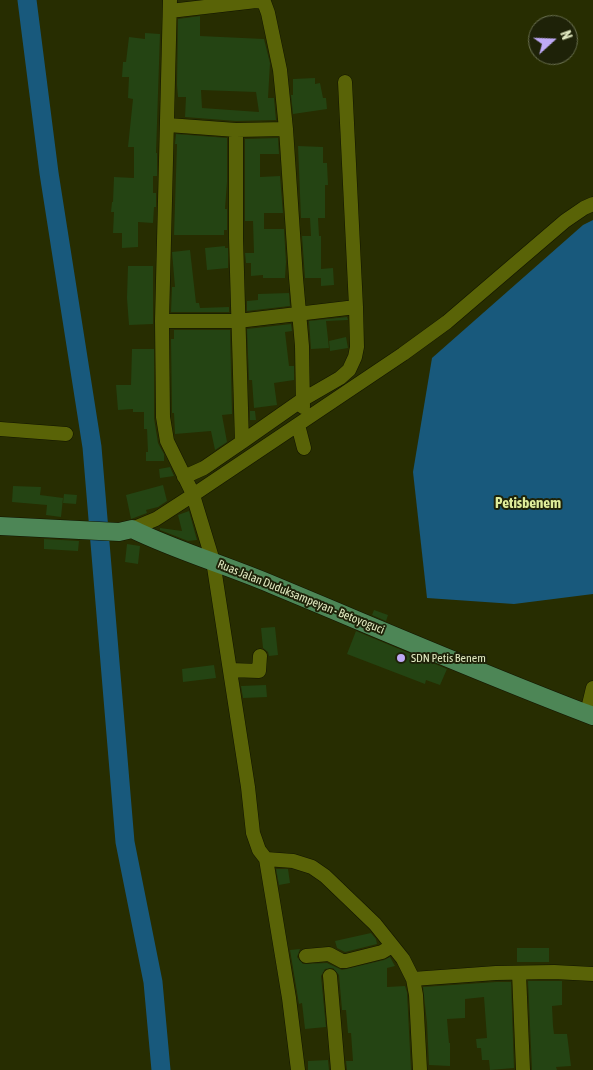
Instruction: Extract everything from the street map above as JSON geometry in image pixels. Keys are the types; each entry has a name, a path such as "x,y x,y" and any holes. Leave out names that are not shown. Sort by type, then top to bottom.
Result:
{"main road":[{"name":"Ruas Jalan Duduksampeyan - Betoyoguci","path":"0,526 90,531 125,530 213,561 516,686 590,714"}],"street":[{"path":"298,1070 289,998 266,859 259,850 253,833 248,786 213,561 189,487 166,441 163,417 162,321 170,5 256,0 264,2 268,13 280,70 286,129 302,346 304,448"},
{"path":"125,530 156,519 189,487 204,468 242,442 303,413 349,370 353,363 357,347 356,307 345,82"},
{"path":"168,125 236,130 286,129"},
{"path":"236,130 236,238 242,442"},
{"path":"189,487 447,322 565,221 593,204"},
{"path":"162,321 238,320 356,307"},
{"path":"0,429 66,434"},
{"path":"230,670 259,671 260,656"},
{"path":"590,714 593,688"},
{"path":"266,859 294,861 319,871 375,924 403,959 413,979 416,995 420,1070"},
{"path":"306,956 329,954 342,961 346,961 382,952 392,946"},
{"path":"413,979 519,973 593,974"},
{"path":"519,973 523,1070"},
{"path":"330,976 338,1070"}],"water":[{"path":"593,220 593,594 514,604 427,598 413,472 432,358 583,225"}],"building":[{"path":"200,16 200,36 264,39 270,63 268,98 274,98 276,120 236,121 185,117 186,97 178,97 177,85 178,19","holes":["201,90 256,92 259,112 202,108"]},
{"path":"145,33 160,34 157,176 153,176 153,193 156,193 156,207 154,207 153,223 138,222 138,247 122,248 122,233 113,233 114,212 111,212 114,177 134,178 134,147 128,147 133,99 128,98 129,77 122,77 123,62 126,62 129,37 145,39"},
{"path":"315,78 315,84 320,83 323,98 326,98 327,109 293,114 291,95 293,95 293,79"},
{"path":"176,134 227,138 225,209 227,209 227,230 224,230 224,235 174,235"},
{"path":"278,138 279,154 260,154 260,177 280,176 283,213 264,213 264,229 284,229 285,278 263,278 263,275 251,276 251,263 246,263 245,253 254,253 253,221 245,221 245,139"},
{"path":"298,146 323,147 323,163 327,163 328,185 325,185 325,218 318,218 319,236 321,236 321,269 333,268 334,285 321,286 321,278 305,278 302,236 311,236 310,218 301,218"},
{"path":"225,246 225,248 228,248 228,268 207,270 205,248"},
{"path":"190,250 196,303 199,303 200,308 229,307 229,312 171,312 172,287 175,287 172,252"},
{"path":"128,266 153,266 153,324 129,325 127,298"},
{"path":"289,293 290,306 247,311 247,301 258,300 258,294"},
{"path":"347,317 348,320 326,321 329,348 311,349 309,321"},
{"path":"291,324 292,331 285,332 289,366 294,366 294,380 274,383 277,405 254,408 252,380 249,380 247,329"},
{"path":"174,330 230,330 232,414 222,415 227,442 215,450 211,431 175,434 174,413 172,413 171,339 174,339"},
{"path":"346,337 348,348 330,351 329,341"},
{"path":"132,349 154,349 154,418 158,443 164,454 164,461 146,461 146,452 148,452 147,429 144,429 144,412 133,412 133,409 118,410 116,385 131,385"},
{"path":"250,411 255,411 256,420 250,420"},
{"path":"170,467 174,476 160,478 159,469"},
{"path":"163,485 167,501 158,507 146,510 147,513 131,519 126,495"},
{"path":"13,486 41,487 40,495 63,498 61,517 46,515 47,505 12,502"},
{"path":"64,494 77,495 76,504 63,503"},
{"path":"189,511 197,540 188,541 160,530 160,528 182,531 178,515"},
{"path":"44,539 79,541 78,551 44,549"},
{"path":"127,544 140,546 138,564 125,562"},
{"path":"374,610 388,615 386,621 372,615"},
{"path":"275,627 278,655 269,656 268,652 263,648 261,628"},
{"name":"SDN Petis Benem","path":"356,631 447,669 440,685 426,680 425,684 347,654"},
{"path":"214,665 216,678 183,682 182,669"},
{"path":"266,685 267,697 243,698 241,686"},
{"path":"276,869 288,869 290,883 279,885"},
{"path":"371,933 376,939 377,944 345,952 337,948 335,941"},
{"path":"517,948 549,948 549,962 517,962"},
{"path":"300,949 297,957 303,964 327,963 342,970 390,957 395,966 387,968 387,987 405,986 407,992 411,1070 347,1070 346,1061 353,1061 351,1033 348,1033 346,1010 342,1010 339,975 333,968 325,969 321,976 326,1027 305,1029 302,1003 299,1004 290,950"},
{"path":"528,981 562,981 562,1005 552,1006 553,1026 554,1034 567,1034 571,1066 556,1067 557,1070 532,1070"},
{"path":"511,982 514,1068 490,1070 489,1060 482,1060 481,1048 477,1048 476,1039 487,1038 484,997 465,999 465,1018 447,1019 450,1066 429,1065 423,987"},
{"path":"328,1060 329,1070 308,1070 308,1061"}],"waterway":[{"path":"27,0 49,173 92,447 125,842 153,982 161,1070"}],"place":[{"name":"SDN Petis Benem","path":"401,658"}],"district":[{"name":"Petisbenem","path":"528,503"}]}
